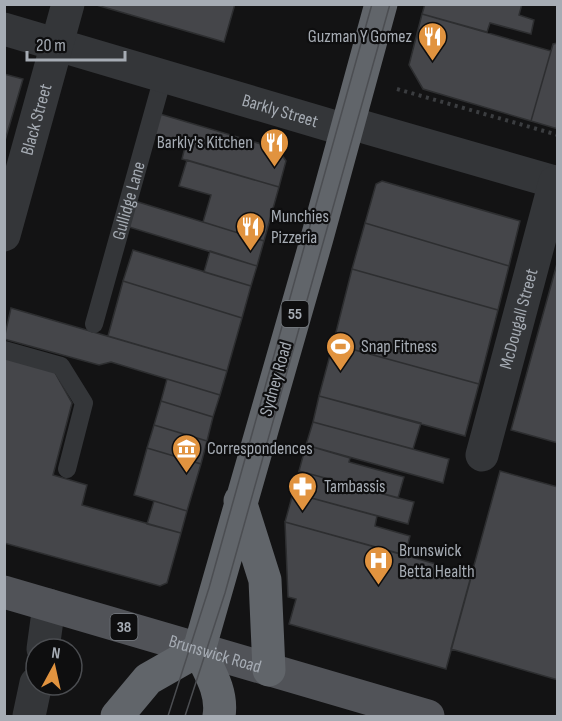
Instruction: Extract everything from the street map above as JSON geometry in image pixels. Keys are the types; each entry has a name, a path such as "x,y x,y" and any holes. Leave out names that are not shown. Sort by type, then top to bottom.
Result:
{"highway":[{"name":"Sydney Road","path":"199,650 381,4"},
{"path":"240,501 265,580 269,670"},
{"path":"117,717 148,679 199,650 218,688 219,717"}],"main road":[{"name":"Brunswick Road","path":"4,592 428,717"}],"street":[{"name":"Black Street","path":"4,235 68,4"},
{"name":"Barkly Street","path":"4,29 339,128 357,125 556,182"},
{"name":"McDougall Street","path":"482,455 556,182"},
{"path":"45,637 50,605"},
{"path":"28,717 33,697"}],"lane":[{"name":"Gullidge Lane","path":"94,324 163,77"},
{"path":"4,350 61,366 84,403 67,469"}],"path":[{"path":"397,89 558,135"}],"building":[{"path":"93,4 235,4 224,42"},
{"path":"425,4 522,4 519,15 534,20 531,34 490,23 487,32 422,14"},
{"path":"422,14 551,51 531,121 423,89 409,65"},
{"path":"558,43 558,129 531,121 553,44"},
{"path":"4,74 23,79 4,144"},
{"path":"160,114 278,149 286,161 279,187 182,159 186,143 154,134"},
{"path":"187,160 279,187 264,241 203,222 211,195 179,186"},
{"path":"382,181 520,221 509,266 365,223 376,184"},
{"path":"135,201 264,241 257,266 129,227"},
{"path":"365,223 509,266 498,310 352,269"},
{"path":"133,250 251,286 242,318 123,281"},
{"path":"210,251 257,266 251,286 204,272"},
{"path":"558,260 558,443 511,430"},
{"path":"352,269 498,310 479,384 333,344"},
{"path":"123,281 242,318 227,371 108,336"},
{"path":"11,308 227,371 220,395 111,362 99,365 4,339"},
{"path":"333,344 479,384 465,436 319,396"},
{"path":"4,356 54,371 72,403 53,475 87,485 82,505 181,533 167,583 160,586 4,543"},
{"path":"167,379 220,395 213,417 161,401"},
{"path":"319,396 421,423 413,449 313,422"},
{"path":"161,401 213,417 207,441 154,425"},
{"path":"313,422 449,459 443,483 306,445"},
{"path":"154,425 207,441 201,464 147,448"},
{"path":"306,445 350,458 349,462 404,477 398,498 299,471"},
{"path":"147,448 201,464 187,511 134,495"},
{"path":"299,471 414,502 408,524 293,493"},
{"path":"500,471 558,487 558,680 451,649"},
{"path":"293,493 377,516 375,526 410,536 405,555 285,522"},
{"path":"154,501 187,511 181,533 147,524"},
{"name":"Brunswick Betta Health","path":"285,522 472,574 446,669 289,624 296,599 288,597"}],"tram line":[{"path":"168,716 209,588 372,4"},
{"path":"185,716 225,593 390,4"}],"place":[{"name":"Guzman Y Gomez","path":"433,62"},
{"name":"Barkly's Kitchen","path":"274,168"},
{"name":"Munchies Pizzeria","path":"250,252"},
{"name":"Snap Fitness","path":"340,372"},
{"name":"Correspondences","path":"186,474"},
{"name":"Tambassis","path":"303,512"},
{"name":"Brunswick Betta Health","path":"378,586"}]}
